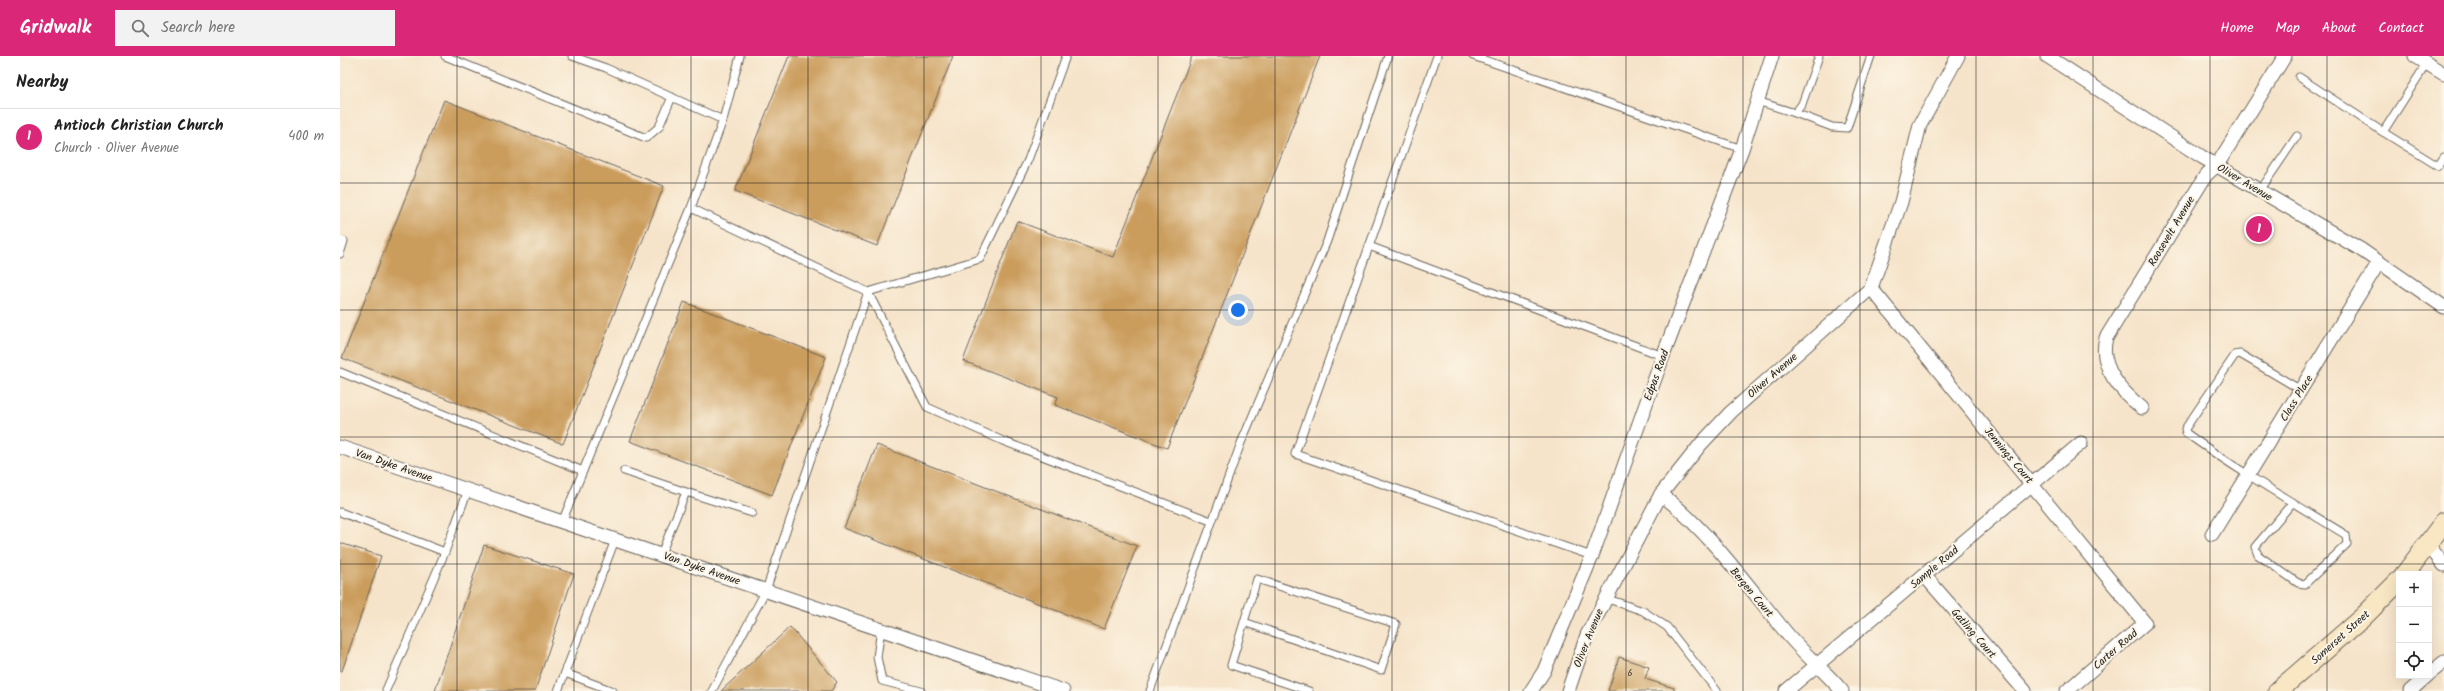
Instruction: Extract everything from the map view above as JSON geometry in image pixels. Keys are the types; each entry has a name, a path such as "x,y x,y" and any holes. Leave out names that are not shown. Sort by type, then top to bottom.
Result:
{"main road":[{"path":"2407,571 2444,522"},
{"name":"Somerset Street","path":"2278,691 2363,617 2396,584"}],"street":[{"name":"Edpas Road","path":"1531,691 1544,671 1592,556 1662,356 1742,149 1772,56"},
{"name":"Oliver Avenue","path":"1568,691 1587,635 1605,598 1661,494 1701,444 1731,412 1871,288 1901,202 1920,125 1958,56"},
{"name":"Oliver Avenue","path":"2046,56 2259,192 2380,262 2444,307"},
{"name":"Roosevelt Avenue","path":"2142,408 2124,394 2115,381 2105,360 2104,343 2206,175 2217,165 2285,56"},
{"path":"2415,56 2444,74"},
{"name":"Class Place","path":"2212,534 2380,262"},
{"name":"Jennings Court","path":"1871,288 2033,484 2145,623"},
{"name":"Sample Road","path":"1786,691 2081,443"},
{"name":"Van Dyke Avenue","path":"340,447 615,540 661,554 1063,691"},
{"name":"Bergen Court","path":"1661,494 1686,514 1803,652 1842,691"},
{"path":"2428,545 2444,565"},
{"name":"Gatling Court","path":"1924,575 2025,691"},
{"name":"Carter Road","path":"2067,691 2145,623"},
{"path":"2432,672 2444,662"},
{"path":"2410,691 2424,679"}],"lane":[{"path":"445,56 646,138 659,127 672,98"},
{"path":"572,56 606,68 723,120"},
{"path":"562,522 691,208 723,120 740,56"},
{"path":"868,292 980,259 1028,160 1066,56"},
{"path":"1150,691 1240,443 1327,241 1388,56"},
{"path":"1437,56 1295,454 1592,556"},
{"path":"1473,56 1742,149"},
{"path":"1795,113 1802,104 1819,56"},
{"path":"1757,101 1832,127 1847,128 1871,56"},
{"path":"2383,132 2427,63"},
{"path":"2299,77 2438,166 2444,158"},
{"path":"2259,192 2297,136"},
{"path":"691,208 868,292 927,407 1003,442 1211,521"},
{"path":"340,240 344,241 340,254"},
{"path":"1369,246 1662,356"},
{"path":"712,691 766,590 868,292"},
{"path":"2293,502 2255,547 2258,555 2298,583 2305,584 2347,544 2346,535 2249,474 2209,450 2186,433 2185,429 2235,355 2240,354 2301,390"},
{"path":"340,372 583,471"},
{"path":"624,470 752,513"},
{"path":"386,690 445,552 468,490"},
{"path":"661,554 686,492"},
{"path":"340,512 445,552"},
{"path":"558,691 615,540"},
{"path":"1244,622 1381,670 1396,624 1257,579 1244,622 1231,665 1309,691"},
{"path":"1605,598 1643,611 1667,627 1717,691"},
{"path":"881,629 877,657 882,681 921,691"},
{"path":"565,673 613,691"}],"building":[{"path":"789,56 953,56 877,246 735,191"},
{"path":"1192,56 1320,56 1167,448 1055,405 1058,397 963,361 1017,221 1113,257"},
{"path":"444,100 664,186 563,444 342,358"},
{"path":"684,302 826,357 772,495 630,441"},
{"path":"877,445 1137,546 1104,629 844,528"},
{"path":"340,543 381,556 342,671 340,671"},
{"path":"484,545 574,574 535,691 435,691"},
{"path":"790,627 837,682 831,691 721,691"},
{"path":"1619,657 1649,667 1645,679 1674,688 1674,691 1608,691"}],"place":[{"name":"Antioch Christian Church","path":"2259,229"}]}
